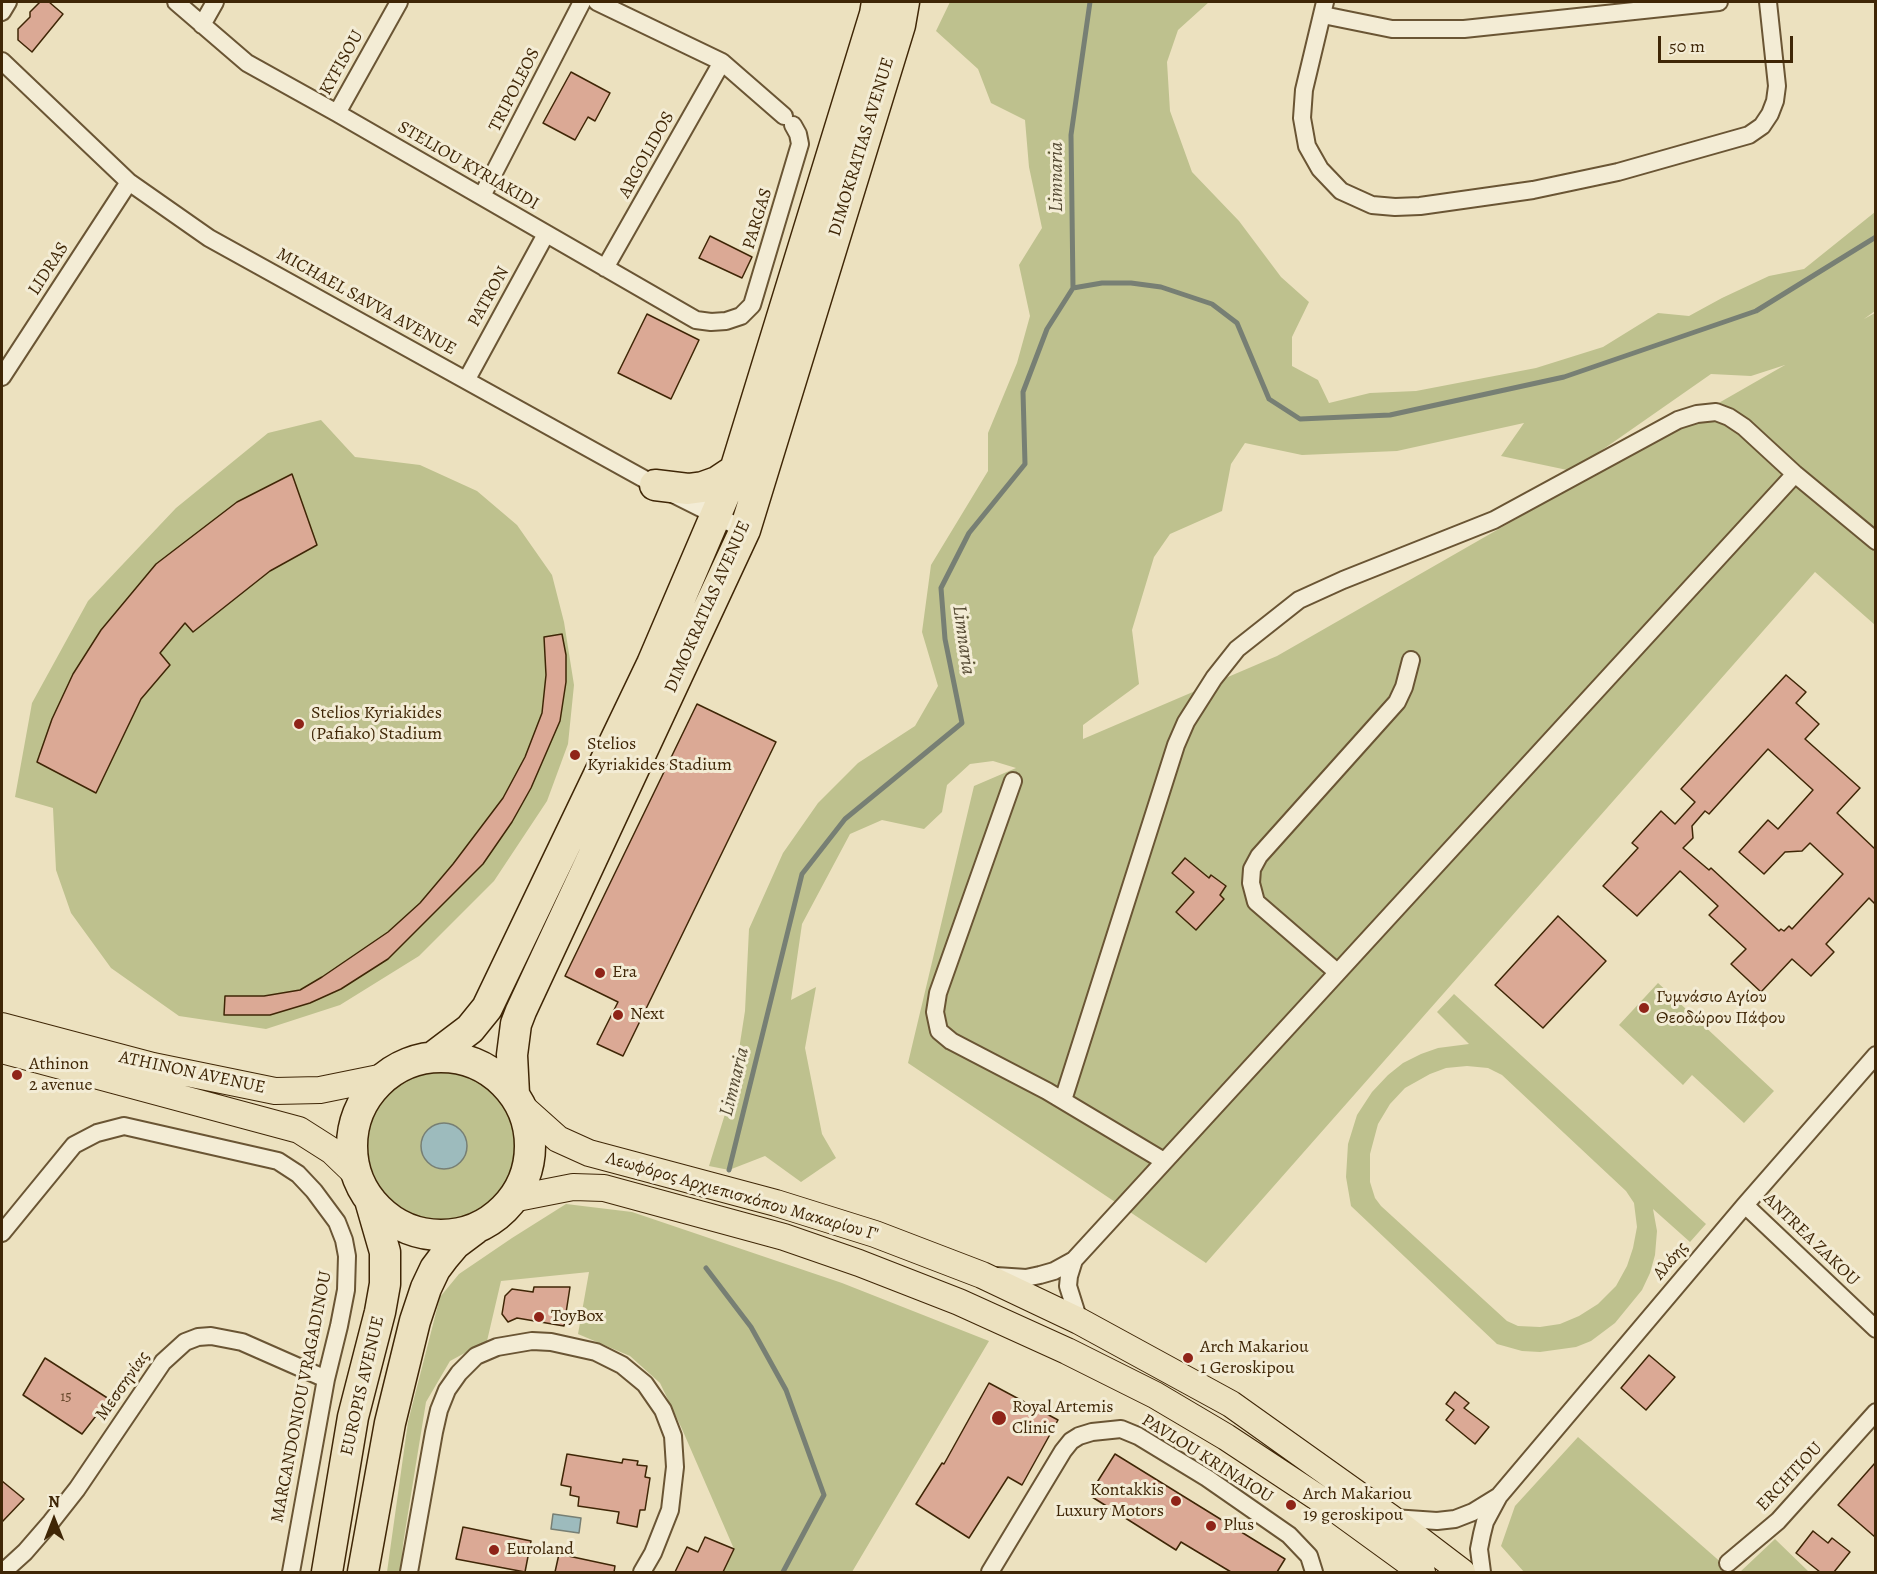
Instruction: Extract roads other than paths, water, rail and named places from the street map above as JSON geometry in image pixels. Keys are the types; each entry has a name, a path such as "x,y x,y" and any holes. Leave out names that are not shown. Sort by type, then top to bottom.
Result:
{"highway":[{"name":"DIMOKRATIAS AVENUE","path":"434,1057 470,1029 487,1008 652,664 735,470 877,2"},
{"name":"DIMOKRATIAS AVENUE","path":"517,1100 512,1055 516,1024 745,530 896,36 904,2"},
{"path":"655,485 688,489 703,487 717,482 735,470"},
{"path":"434,1057 460,1059 477,1065 500,1079 517,1100 529,1131 529,1158 521,1184 512,1199 496,1215 478,1227 457,1233 424,1233 394,1222 363,1187 352,1148 355,1121 366,1096 384,1077 403,1065 434,1057"},
{"name":"EUROPIS AVENUE","path":"327,1572 353,1417 385,1284 385,1252 363,1187"},
{"name":"EUROPIS AVENUE","path":"363,1572 390,1423 415,1320 435,1269 455,1244 478,1227"}],"main road":[{"name":"ATHINON AVENUE","path":"2,1026 153,1066 275,1091 320,1090 384,1077"},
{"name":"ATHINON AVENUE","path":"2,1050 299,1130 332,1151 363,1187"},
{"name":"Λεωφόρος Αρχιεπισκόπου Μακαρίου Γ'","path":"517,1100 558,1139 590,1153 776,1203 875,1234 982,1275 1079,1320 1231,1404 1391,1518 1462,1572"},
{"name":"Λεωφόρος Αρχιεπισκόπου Μακαρίου Γ'","path":"512,1199 566,1188 604,1188 784,1238 859,1263 959,1302 1067,1351 1155,1395 1216,1431 1338,1511 1422,1572"}],"street":[{"path":"2,12 8,2"},
{"name":"STELIOU KYRIAKIDI","path":"176,2 247,63 696,320 726,321 741,316 752,305"},
{"path":"202,25 214,2"},
{"name":"KYFISOU","path":"337,113 399,2"},
{"name":"TRIPOLEOS","path":"482,196 582,2"},
{"path":"597,2 722,62"},
{"path":"1719,2 1464,29 1392,29 1324,8 1304,90 1302,118 1307,146 1320,169 1341,191 1372,205 1395,207 1420,206 1533,190 1629,170 1749,135 1762,126 1775,101 1777,86 1768,2"},
{"name":"MICHAEL SAVVA AVENUE","path":"2,61 129,182 209,238 655,485 745,530"},
{"name":"PARGAS","path":"722,62 789,120 798,134 800,144 752,305"},
{"name":"ARGOLIDOS","path":"605,268 722,62"},
{"name":"LIDRAS","path":"2,377 129,182"},
{"name":"PATRON","path":"467,379 546,234"},
{"path":"1063,1100 1176,745 1186,722 1214,678 1244,643 1299,600 1494,519 1678,420 1716,412 1744,427 1795,474 1875,541"},
{"path":"982,1275 1026,1278 1054,1271 1074,1260 1795,474"},
{"path":"1337,972 1256,902 1251,883 1252,869 1258,856 1397,702 1404,687 1411,660"},
{"path":"1013,781 938,993 936,1023 939,1030 951,1041 1063,1100 1164,1161"},
{"name":"Αλόης","path":"1482,1572 1479,1549 1482,1534 1485,1522 1499,1496 1875,1055"},
{"name":"MARCANDONIOU VRAGADINOU","path":"2,1233 74,1145 97,1133 124,1126 278,1161 298,1174 327,1206 337,1222 347,1256 346,1290 326,1379 291,1572"},
{"name":"ANTREA ZAKOU","path":"1745,1205 1875,1329"},
{"path":"1074,1260 1068,1286 1079,1320"},
{"name":"Μεσσηνίας","path":"3,1572 25,1552 64,1506 163,1362 185,1342 198,1337 211,1336 242,1342 326,1379"},
{"path":"409,1572 434,1432 447,1390 459,1373 476,1356 497,1347 532,1341 550,1342 596,1353 622,1365 645,1384 663,1410 674,1436 675,1467 670,1510 653,1554 642,1572"},
{"name":"ERCHTIOU","path":"1728,1563 1778,1521 1875,1412"},
{"name":"PAVLOU KRINAIOU","path":"990,1572 1063,1451 1071,1442 1079,1436 1092,1432 1121,1429 1138,1436 1207,1478 1289,1535 1309,1556 1314,1570"},
{"name":"Αλόης","path":"1391,1518 1437,1521 1455,1519 1473,1512 1499,1496"}],"water":[{"path":"444,1123 460,1130 467,1146 460,1162 444,1169 428,1162 421,1146 428,1130"},
{"path":"553,1514 581,1518 579,1533 551,1529"}],"waterway":[{"name":"Limnaria","path":"729,1170 802,874 845,819 962,723 945,639 941,588 969,533 1025,464 1023,392 1047,329 1073,288 1071,135 1090,2"},
{"path":"1073,288 1102,283 1131,283 1161,287 1212,304 1237,323 1269,399 1300,419 1390,415 1564,377 1756,311 1876,237"},
{"name":"Limnaria","path":"706,1268 751,1327 786,1390 824,1495 783,1572"}],"place":[{"name":"Stelios Kyriakides (Pafiako) Stadium","path":"299,724"},
{"name":"Stelios Kyriakides Stadium","path":"575,755"},
{"name":"Era","path":"600,973"},
{"name":"Γυμνάσιο Αγίου Θεοδώρου Πάφου","path":"1644,1008"},
{"name":"Next","path":"618,1015"},
{"name":"Athinon 2 avenue","path":"17,1075"},
{"name":"ToyBox","path":"539,1317"},
{"name":"Arch Makariou 1 Geroskipou","path":"1188,1358"},
{"name":"Royal Artemis Clinic","path":"999,1418"},
{"name":"Kontakkis Luxury Motors","path":"1176,1501"},
{"name":"Arch Makariou 19 geroskipou","path":"1291,1505"},
{"name":"Plus","path":"1211,1526"},
{"name":"Euroland","path":"494,1550"}]}
